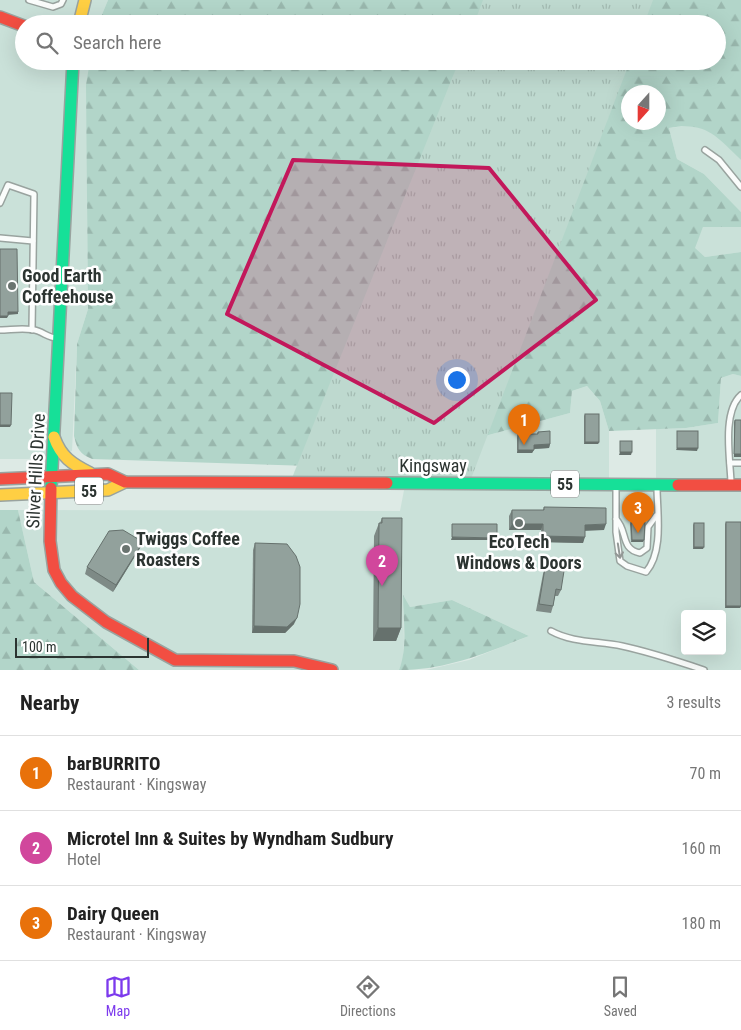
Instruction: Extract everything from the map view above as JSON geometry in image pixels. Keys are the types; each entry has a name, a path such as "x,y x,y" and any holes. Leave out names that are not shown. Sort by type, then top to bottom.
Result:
{"main road":[{"path":"81,15 85,0"},
{"path":"0,17 15,23"},
{"name":"Silver Hills Drive","path":"72,70 61,271 60,339 51,476 50,540 54,572 66,592 80,605 175,660 192,662 284,661 304,663 332,670"},
{"path":"54,437 63,458 93,474"},
{"name":"Kingsway","path":"0,479 108,474 125,482 736,485"},
{"name":"Kingsway","path":"0,495 108,490 125,482"}],"lane":[{"path":"29,0 52,7 61,4 63,0"},
{"path":"705,150 719,160 741,187"},
{"path":"0,203 8,185 34,194 32,330"},
{"path":"0,238 33,241"},
{"path":"0,330 39,331 48,338 60,339"},
{"path":"736,485 730,463 729,417 734,403 741,395"},
{"path":"730,463 741,463"},
{"path":"616,485 616,519 620,560 627,566 646,572 651,566 657,547 657,485"},
{"path":"616,519 624,529 626,546 640,553 648,548 648,527 657,515"},
{"path":"551,631 584,642 620,646 660,656 704,670"}],"highlighted area":[{"path":"293,160 489,168 596,300 434,423 227,314"}],"shaded area":[{"path":"0,0 108,0 102,15 15,15 15,70 93,70 87,176 88,309 77,344 72,451 28,459 0,459"},
{"path":"694,125 713,132 741,160 741,212 704,174 677,159 669,128"},
{"path":"703,227 741,227 741,252 705,257 694,248"},
{"path":"733,374 741,376 741,670 426,670 469,660 529,636 452,600 410,607 403,597 404,642 403,660 399,670 139,670 34,582 18,510 400,511 405,485 481,437 570,413 572,391 587,386 600,401 609,431 609,485 656,485 656,429 686,428 718,423 721,378"}],"green space":[{"path":"108,0 741,0 741,160 717,137 709,132 682,126 669,128 677,159 704,174 741,212 741,227 703,227 695,248 705,257 741,252 741,376 733,374 721,378 718,423 686,428 609,431 600,401 587,386 572,391 570,413 481,437 310,466 92,459 78,448 74,436 77,344 88,309 86,85 88,70 726,70 726,15 102,15"},
{"path":"483,0 653,0 647,15 477,15"},
{"path":"455,70 627,70 469,484 290,483"},
{"path":"0,510 18,510 34,582 139,670 0,670"},
{"path":"403,595 410,607 452,600 529,636 450,664 399,670 404,642"}],"building":[{"path":"0,249 17,249 18,312 8,312 8,316 0,316"},
{"path":"0,393 12,393 11,425 0,425"},
{"path":"585,414 599,414 599,442 585,442"},
{"path":"735,420 741,420 741,454 734,454"},
{"path":"550,431 550,444 534,445 534,450 518,450 518,434 538,434 538,432"},
{"path":"677,431 698,431 698,448 677,448"},
{"path":"620,441 632,441 632,452 620,452"},
{"path":"544,507 606,508 606,524 585,525 585,537 543,536 543,524 512,524 512,510 544,510"},
{"path":"382,518 402,518 401,628 378,628 379,523 382,523"},
{"path":"631,522 645,522 644,540 632,540"},
{"path":"726,522 741,522 741,606 726,606"},
{"path":"694,523 704,523 704,547 694,547"},
{"path":"452,524 497,524 497,538 452,537"},
{"path":"123,530 143,542 116,585 87,567 109,531"},
{"path":"255,543 287,544 296,556 300,567 300,604 297,618 287,627 254,626"},
{"path":"545,568 564,571 561,590 556,589 553,606 539,604"}],"traffic: fast":[{"path":"51,488 73,70"},
{"path":"387,483 678,485"}],"traffic: slow":[{"path":"81,15 85,0"},
{"path":"54,437 64,455 90,473"},
{"path":"0,495 108,490 125,482"}],"traffic: jam":[{"path":"0,17 15,23"},
{"path":"0,479 108,474 125,482 387,483"},
{"path":"678,485 741,485"},
{"path":"51,488 50,541 54,570 61,583 72,596 106,622 175,660 294,661 332,670"}],"place":[{"name":"Good Earth Coffeehouse","path":"12,286"},
{"name":"barBURRITO","path":"524,445"},
{"name":"EcoTech Windows & Doors","path":"519,523"},
{"name":"Dairy Queen","path":"638,533"},
{"name":"Twiggs Coffee Roasters","path":"126,549"},
{"name":"Microtel Inn & Suites by Wyndham Sudbury","path":"382,586"}]}
